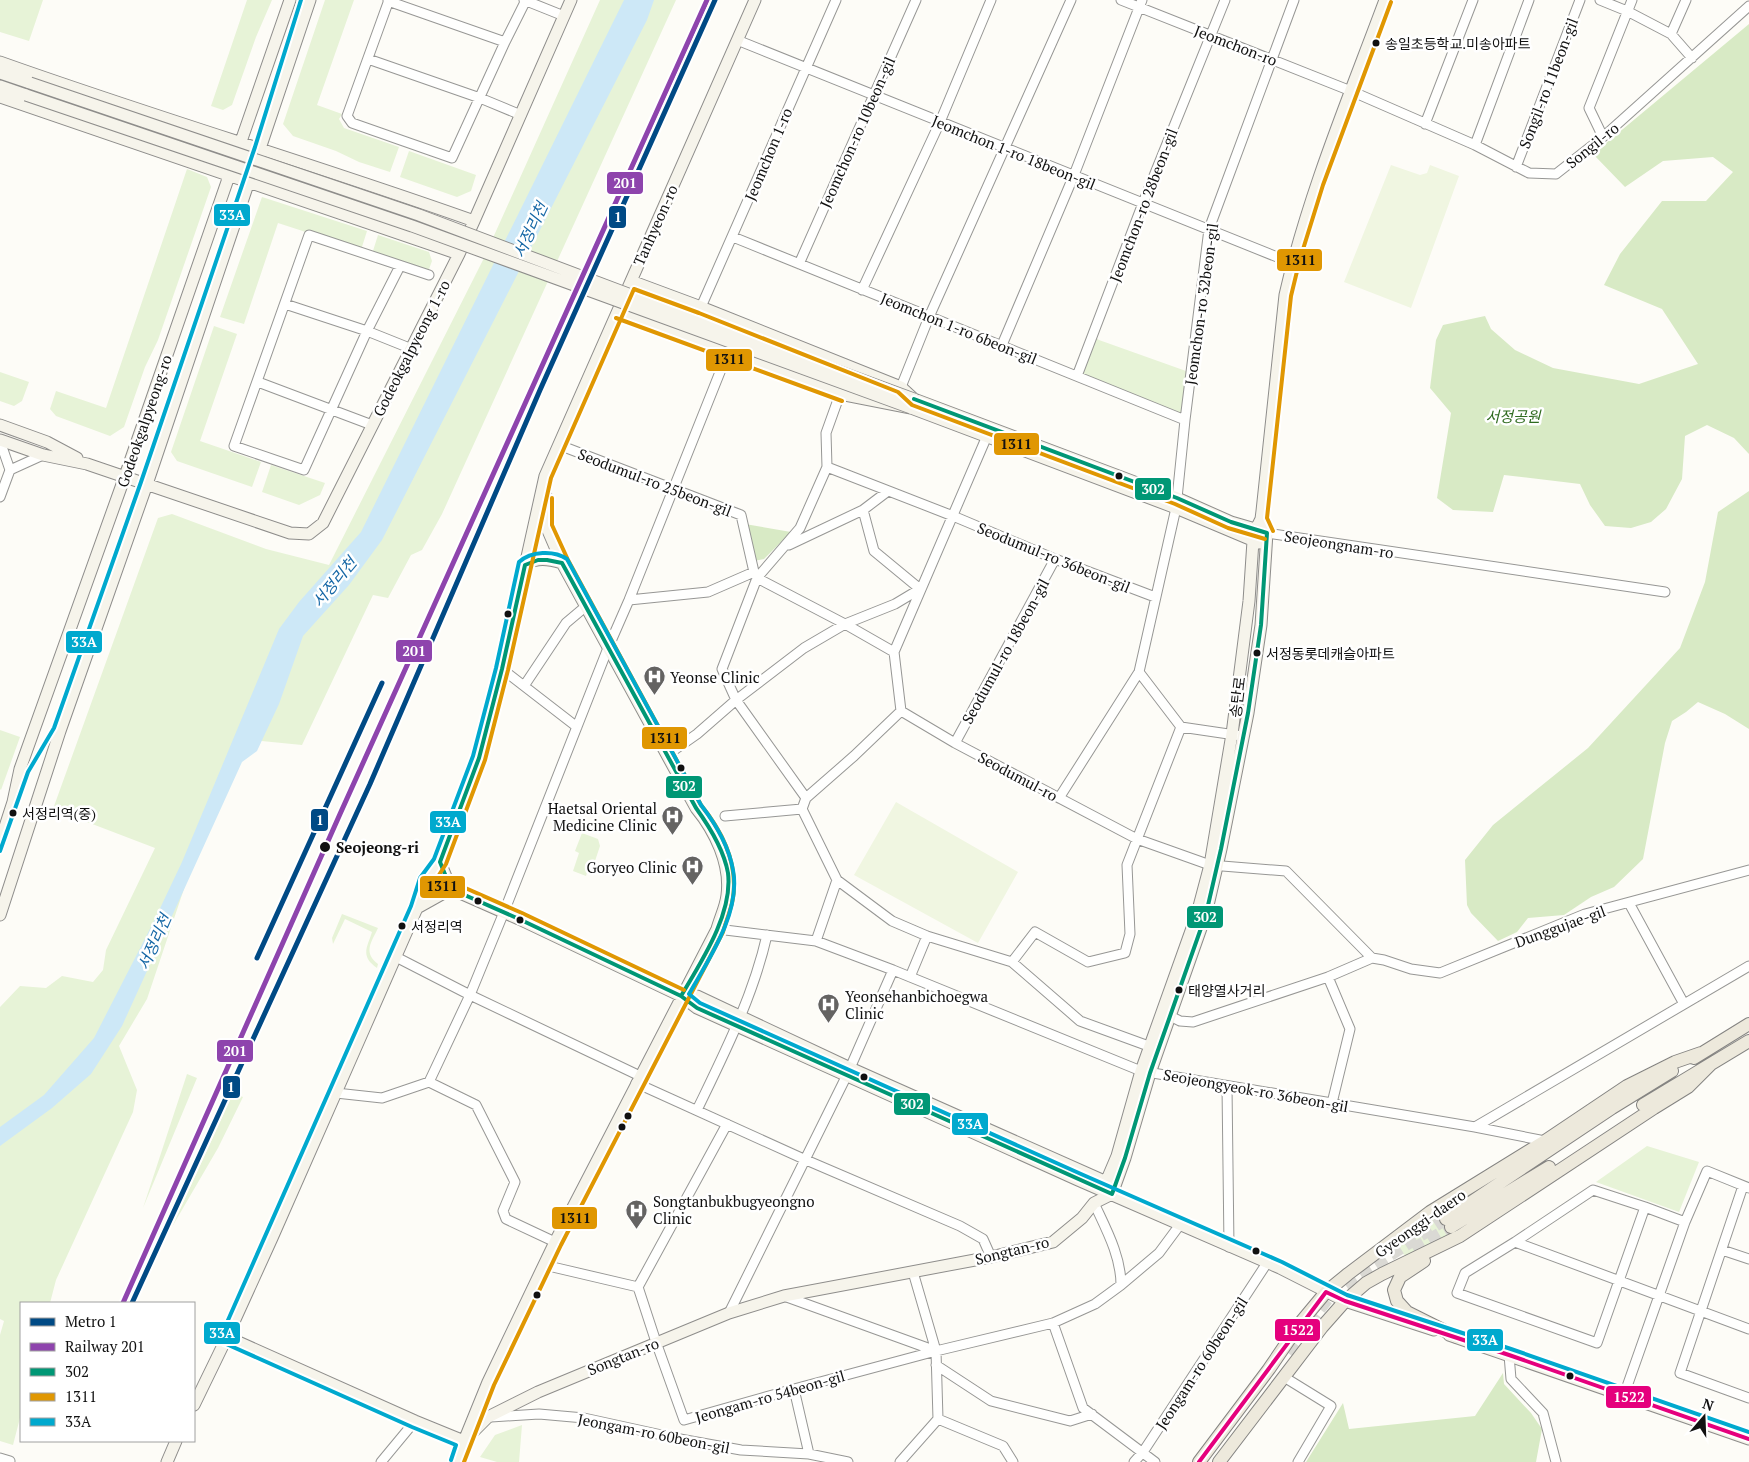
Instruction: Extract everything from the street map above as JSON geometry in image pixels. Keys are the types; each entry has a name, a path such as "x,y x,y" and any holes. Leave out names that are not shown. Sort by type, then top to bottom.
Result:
{"main road":[{"name":"Gyeonggi-daero","path":"1223,1461 1322,1327 1366,1283 1452,1227 1612,1108 1749,1024"},
{"name":"Gyeonggi-daero","path":"1452,1227 1688,1088 1711,1064 1749,1041"},
{"name":"Gyeonggi-daero","path":"1198,1462 1269,1369 1301,1322 1326,1292 1430,1212 1545,1141 1627,1086 1666,1066 1701,1053"},
{"path":"1452,1227 1400,1277 1394,1290 1397,1301 1407,1312 1457,1338"}],"street":[{"name":"Godeokgalpyeong-ro","path":"0,842 13,802 19,773 125,476 290,0"},
{"name":"Godeokgalpyeong-ro","path":"0,915 60,731 147,484 310,0"},
{"path":"505,42 389,1 347,116 352,123 452,158 525,0 564,16"},
{"name":"Godeokgalpyeong 1-ro","path":"87,464 290,533 309,534 323,523 459,254 571,0"},
{"name":"Tanhyeon-ro","path":"195,1403 272,1238 396,957 417,908 426,881 440,862 479,758 502,668 545,476 755,0"},
{"name":"Jeomchon 1-ro","path":"701,307 836,0"},
{"name":"Jeomchon-ro 10beon-gil","path":"799,264 916,0"},
{"path":"862,290 940,122 991,0"},
{"path":"900,387 1004,147 1071,0"},
{"name":"Jeomchon-ro","path":"1121,0 1140,4 1210,35 1352,90"},
{"name":"Jeomchon-ro 28beon-gil","path":"1077,376 1143,203 1225,0"},
{"name":"Jeomchon-ro 32beon-gil","path":"1140,672 1177,503 1208,229 1294,0"},
{"path":"1154,1048 1170,1016 1206,914 1213,864 1237,735 1248,713 1261,625 1262,519 1285,294 1309,206 1385,0"},
{"path":"1425,124 1473,0"},
{"path":"1475,145 1529,0"},
{"name":"Songil-ro 11beon-gil","path":"1516,167 1580,0"},
{"path":"1600,0 1627,11 1671,34 1692,58"},
{"path":"1603,137 1589,108 1632,0"},
{"path":"1671,34 1686,0"},
{"path":"1002,346 1074,175 1140,4"},
{"name":"Songil-ro","path":"1352,90 1475,145 1529,173 1556,174 1603,137 1749,6"},
{"name":"Jeomchon 1-ro 18beon-gil","path":"737,40 1292,263"},
{"path":"368,59 480,98 521,115"},
{"path":"0,62 103,98 393,192 474,221"},
{"path":"0,73 419,214 912,403"},
{"path":"0,86 412,226 912,403"},
{"path":"0,97 459,254"},
{"path":"381,226 393,192"},
{"path":"400,266 367,331 304,470 234,446 309,235 429,275"},
{"name":"Jeomchon 1-ro 6beon-gil","path":"733,237 1185,420"},
{"path":"631,281 900,387 912,403"},
{"path":"285,304 367,331 412,350"},
{"path":"618,312 840,394 912,403"},
{"path":"429,1082 470,995 504,912 728,352"},
{"path":"258,382 372,425"},
{"path":"629,600 708,592 755,575 786,546 800,528 828,467 826,433 840,394"},
{"name":"Seojeongnam-ro","path":"912,403 987,436 1231,522 1262,535 1666,592"},
{"name":"Seojeongnam-ro","path":"912,403 1177,503 1253,541"},
{"path":"0,425 48,442 87,464"},
{"path":"987,436 894,652 901,711 806,798 802,809 837,880 892,921 927,936 1012,962 1080,1021 1154,1048"},
{"path":"0,441 43,455 87,464"},
{"path":"0,441 10,470 0,497"},
{"name":"Seodumul-ro 25beon-gil","path":"559,445 740,515 755,575"},
{"path":"10,470 43,455"},
{"name":"Seodumul-ro 36beon-gil","path":"828,467 953,516 1055,559 1155,597"},
{"path":"227,1337 464,1441 488,1382 555,1242 716,929 727,896 728,875 721,851 562,563 546,526 545,476"},
{"path":"786,546 863,510 888,491"},
{"path":"863,510 874,551 920,589"},
{"name":"송탄로","path":"1237,735 1253,541 1262,535"},
{"path":"525,565 537,560 548,559 562,563"},
{"name":"Seodumul-ro 18beon-gil","path":"955,743 1055,559"},
{"path":"755,575 894,652"},
{"path":"755,575 722,669 736,700 806,798"},
{"path":"667,755 804,648 845,624 895,604 920,589"},
{"path":"524,686 566,623 586,607"},
{"path":"502,668 578,726"},
{"path":"1059,798 1140,672 1181,727 1237,735"},
{"name":"Seodumul-ro","path":"901,711 955,743 1137,839 1213,864"},
{"path":"1012,962 1034,932 1088,962 1125,954 1130,934 1127,865 1181,727"},
{"path":"725,816 802,809"},
{"path":"440,862 451,889 504,912 681,996 697,1008 739,1021 1069,1176 1109,1188 1180,1226 1267,1263 1345,1302 1510,1355 1749,1439"},
{"path":"1170,1016 1180,1021 1193,1022 1328,977 1372,958 1286,871 1213,864"},
{"path":"1109,1188 1117,1156 1213,864"},
{"name":"Dunggujae-gil","path":"1372,958 1412,969 1440,973 1585,914 1749,870"},
{"path":"816,941 837,880"},
{"path":"417,908 451,889"},
{"path":"422,891 435,899"},
{"path":"1629,903 1684,1004"},
{"name":"Seojeongyeok-ro 36beon-gil","path":"716,929 816,941 1146,1072 1545,1141"},
{"path":"697,1110 739,1021 767,935"},
{"path":"910,978 927,936"},
{"path":"396,957 697,1110 806,1160 960,1226 983,1238 991,1257"},
{"path":"1475,1128 1749,966"},
{"path":"729,1313 806,1160 893,970"},
{"path":"1328,977 1350,1029 1332,1103"},
{"path":"336,1093 382,1098 429,1082 476,1105 515,1182 503,1211 506,1219 555,1242"},
{"path":"1227,1086 1230,1247"},
{"path":"656,1342 638,1287 727,1124"},
{"path":"1624,1396 1685,1222 1707,1171 1746,1187 1722,1250 1680,1373 1749,1398"},
{"name":"Songtan-ro","path":"457,1462 464,1441 488,1418 538,1392 656,1342 729,1313 784,1296 991,1257 1052,1242 1082,1218 1109,1188"},
{"path":"1645,1207 1597,1343 1457,1293 1465,1274 1593,1190 1645,1207 1685,1222"},
{"path":"1094,1203 1112,1241 1121,1273 1121,1285"},
{"name":"Jeongam-ro 54beon-gil","path":"656,1342 684,1420 936,1351 1053,1323 1095,1304 1121,1285 1159,1253 1180,1226"},
{"path":"1515,1242 1749,1329"},
{"path":"1722,1250 1749,1259"},
{"name":"Jeongam-ro 60beon-gil","path":"1134,1462 1143,1452 1267,1263"},
{"path":"544,1265 638,1287"},
{"path":"900,1462 938,1419 936,1351 913,1272"},
{"path":"784,1296 936,1351"},
{"path":"1053,1323 1083,1408 1155,1462"},
{"path":"1510,1355 1510,1379 1543,1413 1556,1462"},
{"path":"936,1365 991,1401 1070,1422 1092,1414"},
{"path":"1284,1377 1331,1406 1298,1462"},
{"path":"794,1389 809,1454"},
{"name":"Jeongam-ro 60beon-gil","path":"488,1418 539,1414 584,1418 741,1450 809,1454 848,1462"},
{"path":"938,1419 1003,1446 1013,1462"},
{"path":"381,1462 415,1421"},
{"path":"167,1462 176,1442"},
{"path":"0,1458 10,1461"}],"green space":[{"path":"0,0 43,0 29,41 0,32"},
{"path":"247,0 272,0 256,37 232,105 223,110 211,106"},
{"path":"325,0 354,0 317,105 342,114 339,119 344,128 399,147 390,172 293,136 283,124"},
{"path":"600,0 676,0 442,514 422,550 411,555 388,598 373,595 302,745 242,739 193,862 147,999 119,1046 137,1090 133,1112 56,1280 50,1302 20,1302 20,1418 13,1445 0,1441 0,1335 4,1321 0,1319 0,1007 20,986 46,988 62,976 93,982 103,970 106,950 155,848 53,809 158,518 172,514 266,549 329,565 483,260"},
{"name":"서정공원","path":"1749,24 1749,454 1734,438 1707,425 1685,436 1682,479 1666,509 1651,522 1631,528 1605,526 1590,505 1580,484 1504,475 1493,512 1453,510 1437,498 1451,413 1430,388 1436,340 1443,325 1485,316 1491,329 1515,350 1553,368 1639,384 1698,364 1662,309 1604,285 1620,254 1662,201 1706,201 1733,172 1713,157 1663,161 1625,187 1593,154"},
{"path":"409,151 476,175 471,191 457,197 400,177"},
{"path":"1391,165 1420,175 1427,173 1430,165 1459,176 1411,308 1344,282"},
{"path":"187,169 207,177 211,187 158,340 145,367 124,427 110,436 56,416 50,409 56,391 106,408"},
{"path":"262,197 367,231 361,250 278,223 244,324 220,317"},
{"path":"378,235 429,252 432,261 428,272 372,254"},
{"path":"214,326 237,334 200,441 261,462 252,487 177,461 171,452"},
{"path":"1095,337 1186,371 1182,416 1081,374"},
{"path":"0,372 29,382 22,401 14,406 0,401"},
{"path":"271,465 325,483 320,495 299,505 262,492"},
{"path":"1749,491 1749,729 1725,714 1698,702 1672,721 1665,743 1643,859 1614,887 1591,897 1564,915 1528,918 1517,932 1498,941 1471,913 1467,905 1465,860 1493,825 1588,748 1680,648 1705,582 1718,512"},
{"path":"745,524 791,532 764,559 754,561"},
{"path":"0,730 20,737 1,790 0,789"},
{"path":"896,802 1018,872 978,943 854,875"},
{"path":"582,833 598,839 600,846 594,864 590,863 586,876 573,871 579,853 575,851"},
{"path":"342,914 378,928 370,947 373,960 378,964 377,968 368,960 366,952 372,932 345,919 333,944 332,938"},
{"path":"187,1074 197,1078 143,1208"},
{"path":"233,1093 243,1097 218,1148 172,1227"},
{"path":"1647,1146 1699,1162 1679,1212 1596,1182"},
{"path":"1439,1209 1454,1232 1407,1256 1401,1253 1399,1248 1401,1245"},
{"path":"1503,1373 1504,1384 1531,1413 1542,1429 1536,1462 1306,1462 1343,1403 1349,1429 1475,1416"},
{"path":"522,1425 519,1462 497,1462 480,1457 495,1435"}],"water":[{"name":"서정리천","path":"624,0 654,0 647,20 382,540 349,585 303,636 279,704 257,751 242,762 122,1026 91,1074 52,1108 0,1146 0,1127 44,1095 94,1038 182,862 279,629 299,602 361,532"}],"tunnel":[{"path":"1287,1352 1333,1292 1446,1219"},
{"path":"1413,1249 1451,1227"}],"metro line":[{"name":"1","path":"132,1302 370,784 540,390 715,0"},
{"name":"1","path":"257,958 382,683"}],"rail line":[{"name":"201","path":"123,1302 340,814 707,0"}],"transit line":[{"name":"33A","path":"0,851 28,772 54,728 141,482 255,147 301,0"},
{"name":"1311","path":"1273,531 1267,518 1291,296 1300,259 1323,185 1391,2"},
{"name":"1311","path":"684,990 454,883 448,883 434,892 430,889 446,864 485,760 508,670 551,478 634,289 898,392 912,405 1175,504 1228,528 1265,539"},
{"name":"1311","path":"616,318 842,401"},
{"name":"302","path":"681,996 697,1008 1112,1194 1125,1158 1150,1073 1206,914 1248,713 1261,625 1267,533 1231,522 1177,498 914,399"},
{"name":"1311","path":"464,1462 494,1385 561,1245 723,932 733,898 734,885 731,860 722,837 701,805 568,560 552,525 552,498"},
{"name":"33A","path":"451,1460 456,1445 224,1343 221,1336 411,906 420,878 434,859 473,756 496,668 519,562 524,558 543,553 556,554 567,559 701,805 721,836 731,861 734,886 728,918 714,950 689,994 700,1003 1282,1262 1347,1295 1511,1349 1749,1432"},
{"name":"302","path":"538,560 562,563 696,808 715,839 726,864 728,889 721,921 706,953 681,996 451,889 440,862 479,758 502,669 525,565 538,560"},
{"name":"1522","path":"1199,1462 1326,1292 1345,1301 1509,1355 1749,1439"}],"place":[{"name":"송일초등학교.미송아파트","path":"1376,43"},
{"name":"서정동롯데캐슬아파트","path":"1257,653"},
{"name":"Yeonse Clinic","path":"654,696"},
{"name":"서정리역(중)","path":"13,813"},
{"name":"Haetsal Oriental Medicine Clinic","path":"673,836"},
{"name":"Seojeong-ri","path":"325,847"},
{"name":"Goryeo Clinic","path":"693,886"},
{"name":"서정리역","path":"402,926"},
{"name":"태양열사거리","path":"1179,990"},
{"name":"Yeonsehanbichoegwa Clinic","path":"829,1024"},
{"name":"Songtanbukbugyeongno Clinic","path":"637,1229"}]}
